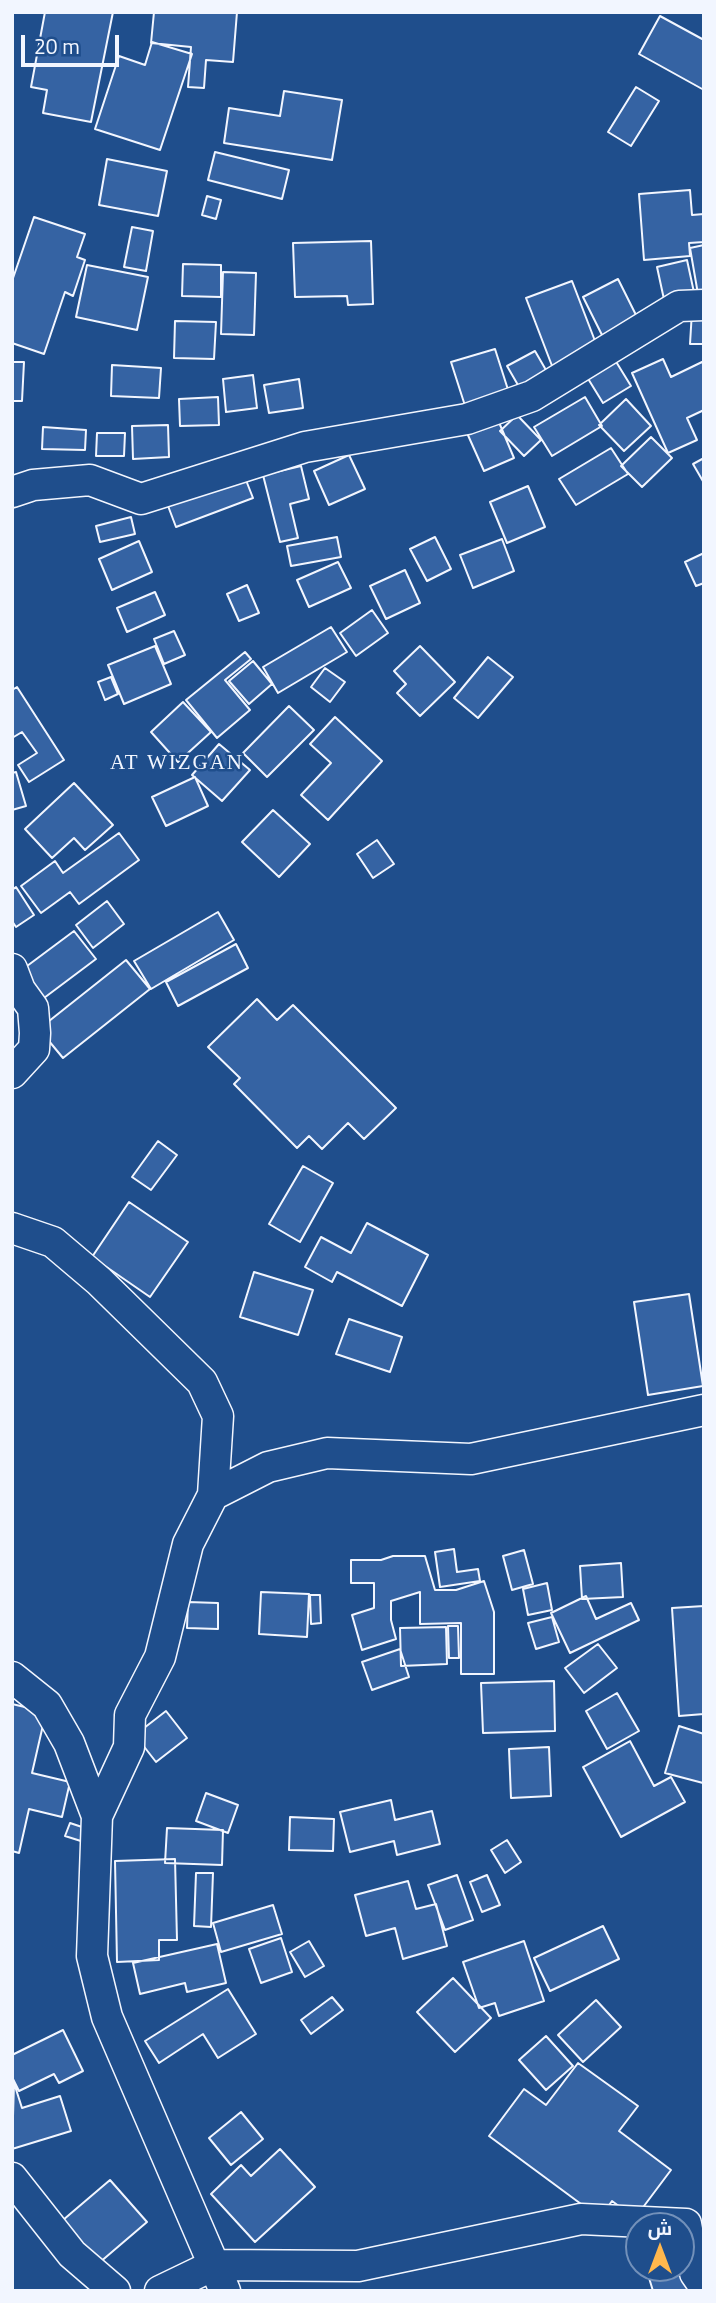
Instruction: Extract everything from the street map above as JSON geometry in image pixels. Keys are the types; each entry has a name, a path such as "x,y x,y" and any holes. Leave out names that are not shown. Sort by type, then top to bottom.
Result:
{"street":[{"path":"12,492 33,485 90,480 141,499 305,447 467,419 531,396 679,306 704,305"},
{"path":"12,969 20,990 33,1009 35,1032 34,1049 12,1073"},
{"path":"12,1228 53,1242 99,1281 202,1381 218,1416 213,1495 188,1544 160,1657 130,1715 130,1748 97,1816"},
{"path":"213,1495 268,1467 327,1453 471,1459 704,1410"},
{"path":"12,1677 47,1705 69,1742 97,1816 92,1956 107,2017 219,2278"},
{"path":"12,2178 72,2254 115,2291"},
{"path":"160,2291 219,2278 358,2266 581,2219 686,2224 695,2273 704,2286"}],"building":[{"path":"45,12 113,12 91,122 43,113 47,90 31,87"},
{"path":"154,12 237,12 233,62 206,60 204,88 188,87 191,47 151,43"},
{"path":"660,16 704,40 704,90 639,54"},
{"path":"152,42 192,54 160,150 95,129 119,56 145,65"},
{"path":"636,87 659,101 631,146 608,132"},
{"path":"284,91 342,100 332,160 224,143 229,108 280,116"},
{"path":"215,152 289,170 282,199 208,180"},
{"path":"107,159 167,171 158,216 99,205"},
{"path":"690,190 692,215 704,214 704,242 689,243 690,256 644,260 639,194"},
{"path":"207,196 221,200 216,219 202,215"},
{"path":"34,217 85,234 77,257 85,260 73,296 65,292 44,354 12,343 12,281"},
{"path":"132,227 153,231 146,271 124,267"},
{"path":"371,241 373,304 348,305 347,296 295,297 293,243"},
{"path":"704,245 704,299 699,300 690,248"},
{"path":"687,260 695,297 665,304 657,267"},
{"path":"183,264 221,265 221,297 182,296"},
{"path":"87,265 148,277 137,330 76,317"},
{"path":"223,272 256,273 254,335 221,334"},
{"path":"618,279 639,321 604,339 583,297"},
{"path":"572,281 600,354 554,371 526,298"},
{"path":"692,311 704,312 704,344 690,344"},
{"path":"175,321 216,322 214,359 174,358"},
{"path":"495,349 511,399 467,412 451,362"},
{"path":"535,351 550,377 522,392 507,366"},
{"path":"663,359 671,377 702,362 704,365 704,410 687,418 697,440 668,453 632,373"},
{"path":"615,360 631,386 603,403 587,377"},
{"path":"12,362 24,362 22,401 12,401"},
{"path":"112,365 161,368 159,398 111,396"},
{"path":"253,375 257,408 226,412 223,379"},
{"path":"299,379 303,408 269,413 264,385"},
{"path":"218,397 219,425 180,426 179,399"},
{"path":"585,397 602,426 552,456 534,427"},
{"path":"626,399 651,426 624,451 599,425"},
{"path":"517,415 541,440 524,456 500,431"},
{"path":"498,420 514,458 484,471 467,433"},
{"path":"168,425 169,457 133,459 132,426"},
{"path":"43,427 86,430 85,450 42,449"},
{"path":"97,433 125,433 124,456 96,456"},
{"path":"651,437 672,458 642,487 621,466"},
{"path":"611,448 628,474 576,505 559,479"},
{"path":"349,455 365,489 329,505 314,471"},
{"path":"704,458 704,483 693,464"},
{"path":"301,466 309,499 290,504 298,538 280,542 263,475"},
{"path":"242,470 253,498 176,527 165,498"},
{"path":"528,486 545,527 507,543 490,502"},
{"path":"131,517 135,534 100,542 96,526"},
{"path":"337,537 341,557 291,566 287,546"},
{"path":"435,537 451,569 427,581 410,549"},
{"path":"502,539 514,571 473,588 460,555"},
{"path":"139,541 152,572 112,590 99,559"},
{"path":"704,553 704,583 696,586 685,562"},
{"path":"338,562 351,588 309,607 297,580"},
{"path":"405,570 420,603 386,619 370,586"},
{"path":"247,585 259,613 239,621 227,594"},
{"path":"155,592 165,615 127,632 117,608"},
{"path":"372,610 388,633 356,656 340,633"},
{"path":"331,627 347,652 278,693 263,667"},
{"path":"174,631 185,655 164,664 154,639"},
{"path":"155,646 171,684 124,704 108,665"},
{"path":"420,646 455,682 420,716 397,693 406,684 394,671"},
{"path":"245,652 251,659 225,680 250,710 217,738 186,700"},
{"path":"488,657 513,677 478,718 454,698"},
{"path":"253,661 272,684 249,704 229,681"},
{"path":"325,668 345,682 330,702 311,687"},
{"path":"111,677 118,694 105,700 98,682"},
{"path":"17,687 64,760 29,782 18,765 37,753 22,732 12,738 12,690"},
{"path":"183,702 211,732 178,762 151,732"},
{"path":"289,706 314,730 267,777 243,753"},
{"path":"335,717 382,761 328,820 301,795 331,763 310,744"},
{"path":"219,744 250,770 222,801 192,775"},
{"path":"16,772 26,806 12,810 12,773"},
{"path":"195,777 208,806 166,826 152,797"},
{"path":"74,783 113,825 85,850 74,838 52,858 25,829"},
{"path":"273,810 310,844 279,877 242,842"},
{"path":"119,833 139,860 79,904 70,892 41,913 21,886 55,861 63,873"},
{"path":"377,840 394,864 373,878 357,854"},
{"path":"16,887 34,915 16,927 12,921 12,890"},
{"path":"107,901 124,924 93,948 76,925"},
{"path":"218,912 234,940 151,989 134,961"},
{"path":"74,931 96,959 40,1001 19,972"},
{"path":"236,944 248,968 178,1006 166,982"},
{"path":"126,960 150,989 63,1058 39,1029"},
{"path":"257,999 277,1020 293,1005 396,1108 364,1139 348,1123 322,1149 309,1136 297,1148 234,1084 240,1078 208,1047"},
{"path":"158,1141 177,1155 151,1190 132,1177"},
{"path":"303,1166 333,1183 300,1242 269,1224"},
{"path":"129,1202 188,1242 150,1297 92,1257"},
{"path":"367,1223 428,1255 402,1306 337,1272 332,1282 305,1267 321,1237 351,1253"},
{"path":"254,1272 313,1290 298,1335 240,1317"},
{"path":"689,1294 703,1386 648,1395 634,1302"},
{"path":"349,1319 402,1337 390,1372 336,1354"},
{"path":"454,1549 457,1572 478,1569 480,1581 440,1587 435,1552"},
{"path":"524,1550 533,1584 512,1590 503,1556"},
{"path":"393,1556 425,1556 435,1590 456,1590 484,1581 494,1612 494,1674 461,1674 461,1623 420,1624 420,1592 391,1601 391,1620 396,1639 362,1650 352,1615 374,1608 374,1583 351,1583 351,1560 381,1560"},
{"path":"621,1563 623,1597 582,1599 580,1566"},
{"path":"547,1583 552,1610 528,1615 523,1589"},
{"path":"261,1592 309,1594 307,1637 259,1634"},
{"path":"310,1595 320,1595 321,1623 311,1624"},
{"path":"586,1596 596,1619 631,1603 639,1620 570,1653 551,1613"},
{"path":"188,1602 218,1603 218,1629 187,1628"},
{"path":"704,1606 704,1714 679,1716 672,1608"},
{"path":"552,1617 559,1642 536,1649 528,1623"},
{"path":"448,1626 458,1626 459,1658 449,1658"},
{"path":"446,1627 447,1664 401,1666 400,1628"},
{"path":"598,1644 617,1668 584,1693 565,1668"},
{"path":"400,1649 409,1677 372,1690 362,1662"},
{"path":"554,1681 555,1731 483,1733 481,1683"},
{"path":"617,1693 639,1731 607,1749 586,1711"},
{"path":"12,1704 46,1712 32,1773 70,1782 62,1817 29,1809 19,1853 12,1851"},
{"path":"166,1711 187,1738 156,1762 135,1735"},
{"path":"679,1726 704,1734 703,1783 665,1773"},
{"path":"630,1741 654,1786 671,1777 685,1802 621,1837 583,1767"},
{"path":"549,1747 551,1796 511,1798 509,1749"},
{"path":"206,1793 238,1805 228,1833 196,1821"},
{"path":"391,1800 395,1820 432,1811 440,1844 397,1855 394,1841 350,1852 340,1812"},
{"path":"290,1817 334,1819 333,1851 289,1850"},
{"path":"70,1823 88,1829 84,1842 65,1836"},
{"path":"167,1828 223,1830 222,1865 165,1863"},
{"path":"507,1840 521,1862 505,1873 491,1850"},
{"path":"175,1859 177,1940 159,1940 159,1960 117,1962 115,1861"},
{"path":"196,1873 213,1873 211,1927 194,1926"},
{"path":"457,1875 473,1920 445,1930 428,1885"},
{"path":"487,1875 500,1905 482,1912 470,1882"},
{"path":"408,1881 416,1909 436,1904 447,1946 403,1959 395,1928 366,1936 355,1895"},
{"path":"273,1905 282,1934 221,1952 213,1923"},
{"path":"603,1926 619,1959 550,1991 534,1958"},
{"path":"281,1938 292,1972 261,1983 249,1949"},
{"path":"309,1941 324,1966 305,1977 290,1952"},
{"path":"524,1941 544,2001 499,2016 495,2003 479,2008 463,1962"},
{"path":"217,1944 226,1983 187,1992 185,1983 140,1994 133,1963"},
{"path":"453,1978 491,2018 455,2052 417,2012"},
{"path":"228,1989 256,2034 218,2058 203,2034 159,2063 145,2041"},
{"path":"332,1997 343,2010 311,2034 301,2020"},
{"path":"596,2000 621,2027 583,2062 558,2035"},
{"path":"63,2030 83,2071 59,2083 54,2074 19,2091 12,2077 12,2055"},
{"path":"546,2036 573,2066 546,2090 519,2060"},
{"path":"578,2063 638,2106 619,2131 671,2170 640,2212 627,2212 612,2201 600,2218 489,2136 524,2089 546,2105"},
{"path":"14,2083 22,2108 60,2096 71,2131 12,2149"},
{"path":"241,2112 263,2139 231,2165 209,2138"},
{"path":"280,2149 315,2187 255,2242 211,2194 241,2165 251,2176"},
{"path":"110,2180 147,2222 92,2269 56,2226"},
{"path":"650,2282 688,2282 693,2291 653,2291"}],"district":[{"name":"AT WIZGAN","path":"177,763"}]}
